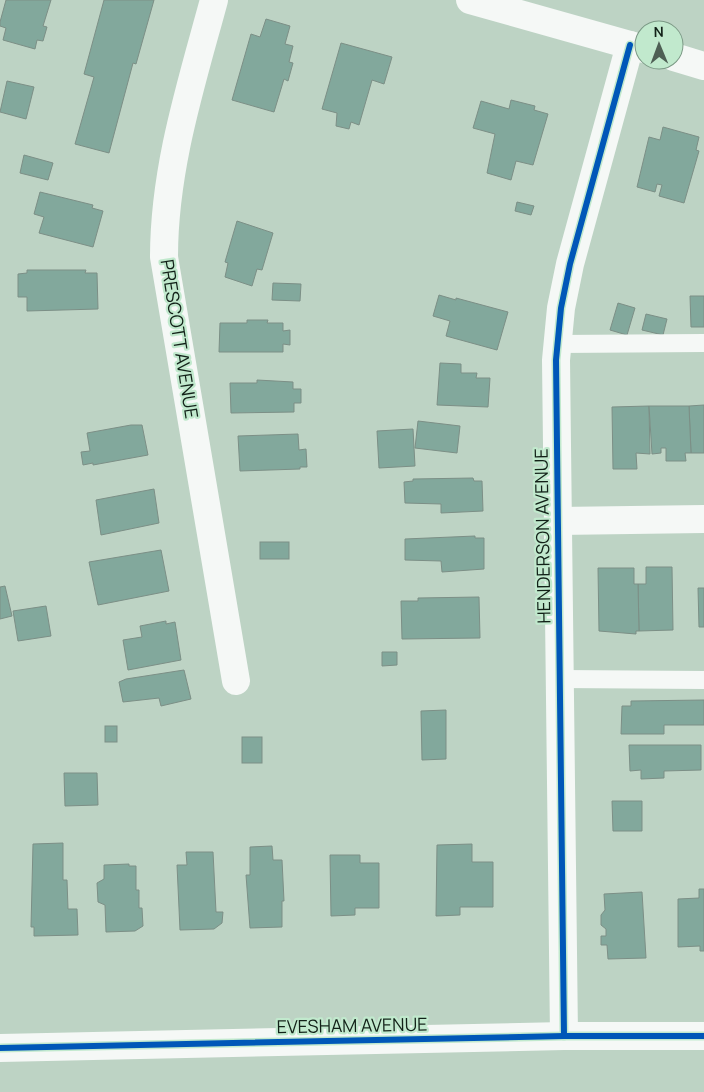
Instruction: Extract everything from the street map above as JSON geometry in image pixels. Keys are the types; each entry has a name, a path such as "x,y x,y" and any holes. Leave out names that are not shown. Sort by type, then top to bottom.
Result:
{"street":[{"name":"PRESCOTT AVENUE","path":"214,0 178,134 169,176 164,219 164,257 236,681"},
{"path":"470,0 634,46"},
{"name":"HENDERSON AVENUE","path":"564,1036 558,521 558,344 561,308 570,264 634,57"},
{"path":"684,60 704,66"},
{"path":"558,521 704,519"},
{"name":"EVESHAM AVENUE","path":"0,1048 564,1036 704,1036"}],"lane":[{"path":"558,344 704,343"},
{"path":"560,679 704,680"}],"building":[{"path":"6,0 51,0 43,26 47,27 43,41 37,40 35,49 3,40 6,28 0,26 0,22"},
{"path":"104,0 154,0 136,64 133,63 109,153 75,144 94,77 84,74"},
{"path":"266,19 290,26 285,44 293,46 289,62 293,63 288,81 284,79 274,112 232,100 251,34 260,37"},
{"path":"341,43 392,57 384,84 372,80 359,125 351,122 349,129 336,126 337,113 322,109"},
{"path":"7,81 34,87 26,119 0,112"},
{"path":"511,100 535,106 534,110 548,114 533,165 516,161 511,180 487,173 495,134 473,128 481,101 509,109"},
{"path":"663,127 699,137 696,150 699,151 684,203 659,196 662,185 657,184 655,192 637,187 649,137 660,140"},
{"path":"24,155 53,163 48,180 20,173"},
{"path":"40,192 93,205 92,208 103,211 93,247 39,233 44,217 34,214"},
{"path":"517,202 534,206 531,215 515,211"},
{"path":"237,221 273,233 262,270 257,269 252,286 225,277 228,263 225,262"},
{"path":"27,270 86,270 85,273 97,273 98,309 27,311 27,297 18,297 18,274 27,273"},
{"path":"273,283 301,284 300,301 272,300"},
{"path":"439,295 508,312 497,350 446,336 450,321 433,316"},
{"path":"690,296 704,296 704,327 691,327"},
{"path":"618,303 635,308 627,335 610,330"},
{"path":"646,314 667,319 663,335 642,330"},
{"path":"247,320 268,320 267,323 283,323 283,331 290,330 290,345 283,344 283,352 219,352 220,323 247,323"},
{"path":"440,363 461,364 461,373 477,373 476,378 490,378 488,407 437,405"},
{"path":"257,380 293,382 293,389 301,389 301,403 294,403 294,412 231,413 230,383 257,383"},
{"path":"704,405 704,453 691,453 689,406"},
{"path":"649,406 650,454 636,453 637,469 613,469 612,407"},
{"path":"649,406 689,406 691,453 685,453 686,461 666,461 666,448 661,448 661,453 652,454"},
{"path":"418,421 460,426 457,453 415,448"},
{"path":"131,425 142,425 148,455 93,465 93,463 83,465 81,452 90,451 87,433"},
{"path":"413,429 415,466 379,468 377,431"},
{"path":"298,434 299,450 306,449 307,467 300,467 300,469 240,471 238,436"},
{"path":"473,478 474,481 482,481 483,511 441,513 441,504 405,503 404,482 413,481 413,479"},
{"path":"154,489 159,523 101,535 96,500"},
{"path":"475,536 475,538 484,538 484,569 442,572 441,561 405,560 405,539"},
{"path":"260,542 289,542 289,559 260,559"},
{"path":"161,550 169,591 98,605 89,562"},
{"path":"646,567 672,567 673,630 639,631 638,584 646,584"},
{"path":"598,568 634,568 634,584 638,584 639,631 636,631 636,634 599,631"},
{"path":"5,586 12,616 0,619 0,587"},
{"path":"698,588 704,588 704,627 699,627"},
{"path":"479,597 480,638 402,639 401,601 418,601 418,598"},
{"path":"46,606 51,636 18,641 13,611"},
{"path":"166,621 166,624 175,622 181,660 128,670 123,640 142,637 140,626"},
{"path":"382,652 397,652 397,665 382,666"},
{"path":"184,670 191,699 161,706 159,698 123,702 119,682 126,679"},
{"path":"704,700 704,725 664,725 664,734 621,734 622,706 631,706 631,701"},
{"path":"446,710 446,759 422,760 421,711"},
{"path":"105,726 117,726 117,742 105,742"},
{"path":"242,737 262,737 262,763 242,763"},
{"path":"629,745 701,745 701,770 664,771 664,778 641,779 641,770 630,771"},
{"path":"64,773 97,773 98,805 65,806"},
{"path":"612,801 642,801 642,831 613,831"},
{"path":"63,843 63,880 67,880 68,909 77,909 78,935 34,936 34,927 31,927 33,844"},
{"path":"472,844 472,862 493,862 493,907 460,907 460,915 436,916 437,845"},
{"path":"272,846 273,860 282,860 284,901 282,901 282,927 250,928 246,875 250,875 250,847"},
{"path":"186,852 213,852 216,912 223,912 222,923 214,929 180,930 177,865 187,865"},
{"path":"330,855 360,855 360,863 379,863 379,908 355,908 355,915 331,916"},
{"path":"129,864 129,866 136,866 136,890 139,890 139,908 142,908 143,926 135,931 106,932 105,905 98,902 97,883 104,879 104,865"},
{"path":"699,889 704,889 704,951 700,951 700,946 678,947 678,899 699,898"},
{"path":"642,892 646,958 608,959 607,945 601,945 601,936 606,936 606,929 601,925 601,915 605,910 604,894"}],"cycle path":[{"path":"564,1036 556,360 561,308 570,264 630,45"},
{"path":"0,1048 564,1036 704,1036"}]}
